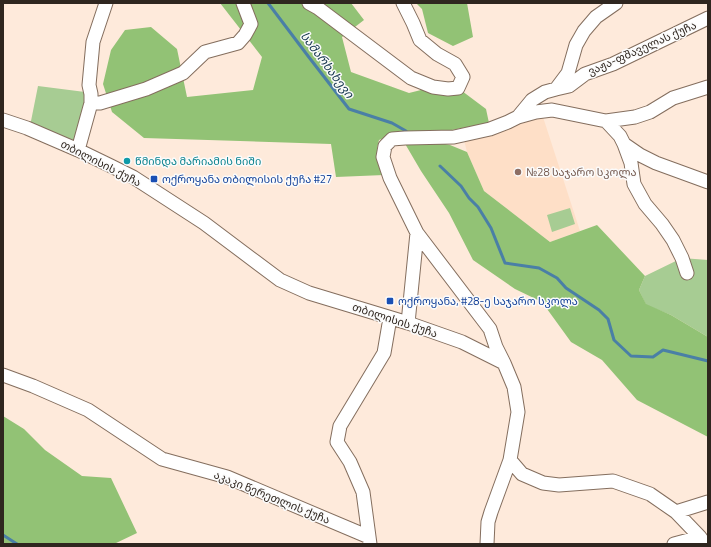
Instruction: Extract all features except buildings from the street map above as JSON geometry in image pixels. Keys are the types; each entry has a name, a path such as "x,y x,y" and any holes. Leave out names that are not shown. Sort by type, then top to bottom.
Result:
{"street":[{"path":"78,150 91,103 89,85 93,42 106,3"},
{"path":"91,103 100,103 146,89 183,73 205,52 238,42 245,35 251,24 243,3"},
{"path":"309,3 318,8 411,78 433,87 448,89 458,88 463,77 455,64 437,54 420,40 414,23 403,3"},
{"path":"556,90 568,73 576,45 584,31 596,17 616,3"},
{"name":"ვაჟა-ფშაველას ქუჩა","path":"518,117 532,100 545,92 569,86 585,74 613,64 708,18"},
{"path":"487,544 490,512 510,460 518,412 514,387 496,347 490,329 417,233 390,178 383,157 385,146 392,139 454,137 490,129 518,117 536,112 552,110 606,121 635,117 650,112 673,98 708,87"},
{"name":"თბილისის ქუჩა","path":"3,120 27,128 78,150 133,177 204,223 280,280 309,293 408,323 462,342 504,363"},
{"path":"606,121 620,136 631,163 634,184 645,204 673,240 682,258 687,273"},
{"path":"624,144 640,156 708,182"},
{"path":"408,323 417,233"},
{"path":"369,540 363,492 350,462 336,442 340,426 384,353 390,318"},
{"name":"აკაკი წერეთლის ქუჩა","path":"3,375 33,386 88,410 162,459 227,477 369,540"},
{"path":"510,460 522,474 543,484 560,485 613,481 650,494 676,512 702,540"},
{"path":"676,512 708,502"},
{"path":"674,544 702,540"}],"shaded area":[{"name":"№28 საჯარო სკოლა","path":"542,114 580,231 550,242 484,191 467,152 464,140"}],"green space":[{"path":"220,3 351,3 364,20 342,37 351,72 409,93 433,87 458,88 486,109 489,123 441,132 395,134 379,140 377,149 384,175 336,177 331,144 144,138 112,112 103,84 111,50 125,30 151,27 177,49 187,97 253,90 262,57"},
{"path":"416,3 467,3 473,37 453,46 428,33 422,9"},
{"path":"38,86 85,92 88,103 74,143 30,126"},
{"path":"431,141 450,145 467,152 484,191 550,242 597,225 645,276 639,290 646,304 671,315 708,337 708,437 637,400 602,360 571,342 542,302 515,289 473,260 449,213 404,142"},
{"path":"570,208 575,224 552,232 547,215"},
{"path":"682,258 708,260 708,337 671,315 646,305 639,290 645,276"},
{"path":"3,416 24,429 45,450 82,476 111,478 137,533 114,544 3,544"}],"waterway":[{"name":"სამარხახევი","path":"268,3 349,109 392,123 406,131"},
{"name":"სამარხახევი","path":"440,166 461,186 469,198 478,207 491,228 505,263 539,268 557,278 566,288 599,310 608,319 614,340 631,356 653,357 663,350 708,361"},
{"path":"3,535 17,544"}],"place":[{"name":"წმინდა მარიამის ნიში","path":"127,161"},
{"name":"№28 საჯარო სკოლა","path":"518,172"},
{"name":"ოქროყანა თბილისის ქუჩა #27","path":"154,179"},
{"name":"ოქროყანა, #28-ე საჯარო სკოლა","path":"390,301"}]}
